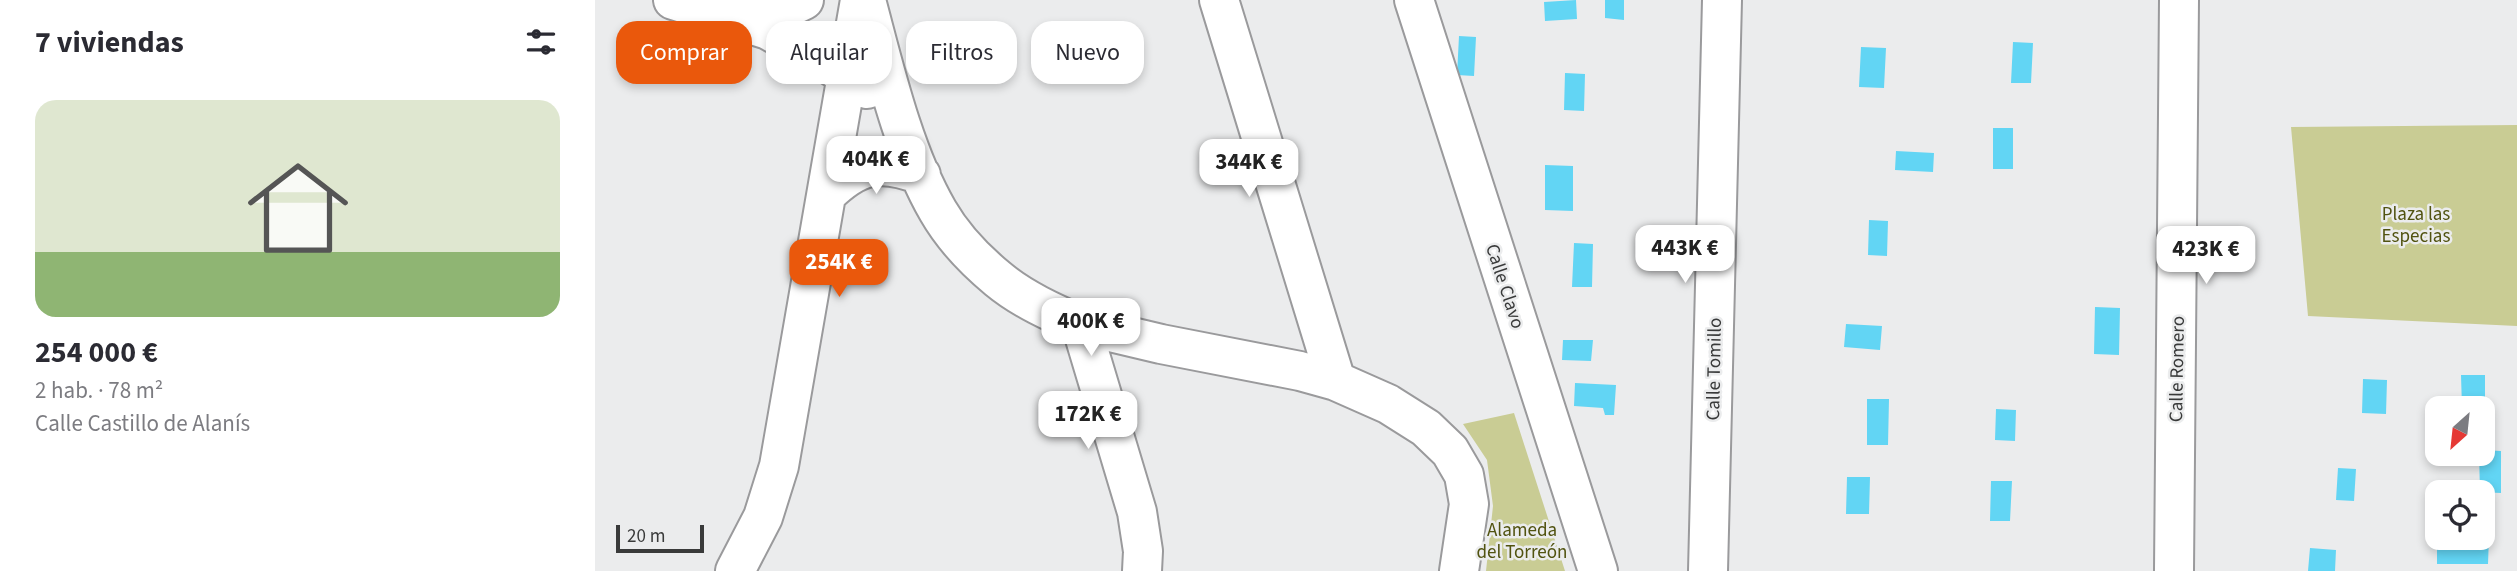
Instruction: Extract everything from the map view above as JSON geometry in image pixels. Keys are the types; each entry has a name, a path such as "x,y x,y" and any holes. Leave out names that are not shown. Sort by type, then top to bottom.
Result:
{"street":[{"path":"673,0 766,29"},
{"path":"733,17 783,10 804,0"},
{"path":"857,21 860,0"},
{"path":"866,0 898,112 921,175 938,211 964,247 1000,281 1046,310 1081,325 1336,381 1388,404 1426,428 1450,451 1464,475 1469,505 1459,571"},
{"path":"1219,0 1336,381"},
{"name":"Calle Clavo","path":"1414,0 1598,571"},
{"name":"Calle Tomillo","path":"1708,571 1723,0"},
{"name":"Calle Romero","path":"2174,571 2179,0"},
{"path":"735,571 763,517 779,466 846,84"},
{"path":"860,84 898,112"},
{"path":"827,194 846,176 874,166 907,169 921,175"},
{"path":"1081,325 1137,512 1143,551 1142,571"}],"green space":[{"name":"Plaza las Especias","path":"2517,125 2517,326 2308,316 2291,127"},
{"name":"Alameda del Torreón","path":"1514,413 1565,571 1486,571 1493,506 1487,460 1463,424"}],"water":[{"path":"1576,0 1577,19 1545,21 1544,2"},
{"path":"1605,0 1624,0 1624,20 1605,18"},
{"path":"1459,36 1476,37 1474,76 1457,75"},
{"path":"2013,42 2033,43 2031,83 2011,83"},
{"path":"1861,47 1886,48 1884,88 1859,87"},
{"path":"1565,73 1585,74 1584,111 1564,110"},
{"path":"1993,128 2013,128 2013,169 1993,169"},
{"path":"1896,151 1934,153 1933,172 1895,170"},
{"path":"1545,165 1573,166 1573,211 1545,210"},
{"path":"1869,220 1888,221 1887,256 1868,255"},
{"path":"1574,243 1593,244 1592,287 1572,287"},
{"path":"2095,307 2120,308 2119,355 2094,354"},
{"path":"1846,324 1882,326 1880,350 1844,347"},
{"path":"1563,340 1593,340 1591,361 1562,360"},
{"path":"2461,375 2485,375 2485,396 2462,396"},
{"path":"2363,379 2387,380 2386,414 2362,413"},
{"path":"1575,383 1616,385 1614,415 1605,415 1603,408 1574,406"},
{"path":"1867,399 1889,399 1888,445 1867,445"},
{"path":"1996,409 2016,410 2015,441 1995,440"},
{"path":"2495,451 2501,451 2501,493 2495,493 2495,480 2480,480 2479,466 2495,466"},
{"path":"2338,468 2356,469 2354,501 2336,500"},
{"path":"1847,477 1870,477 1869,514 1846,514"},
{"path":"1991,481 2012,481 2010,521 1990,521"},
{"path":"2310,548 2336,550 2335,571 2308,571"},
{"path":"2437,550 2488,550 2488,564 2437,564"}]}
